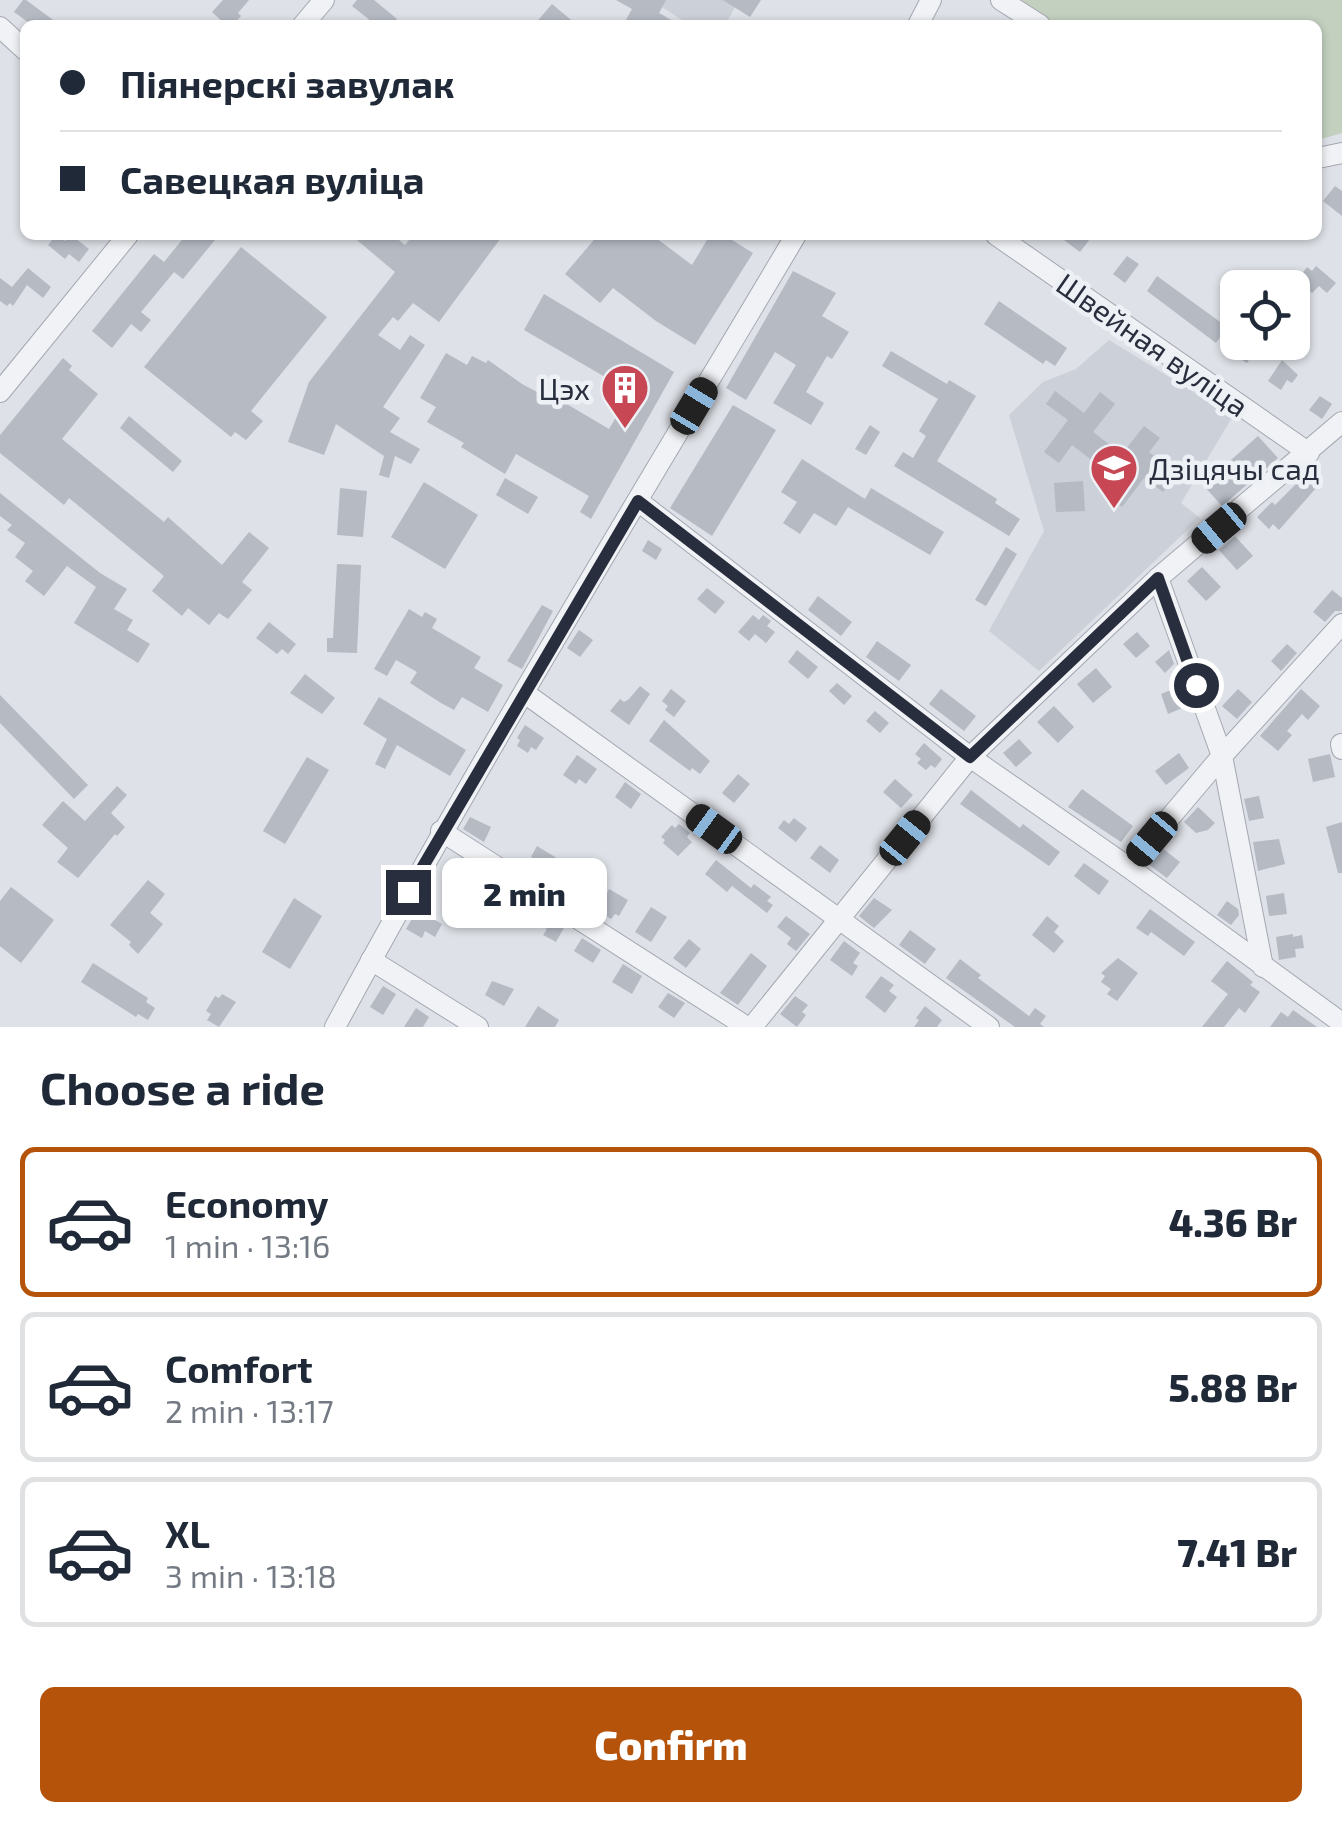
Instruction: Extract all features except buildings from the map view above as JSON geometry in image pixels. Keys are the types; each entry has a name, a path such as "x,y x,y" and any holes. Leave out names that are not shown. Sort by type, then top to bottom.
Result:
{"street":[{"path":"307,20 324,0"},
{"path":"1001,0 1032,20"},
{"path":"0,27 20,45"},
{"path":"0,392 124,240"},
{"path":"336,1027 441,831 793,240"},
{"name":"Швейная вуліца","path":"1003,240 1309,453"},
{"path":"441,831 749,1027 970,757 1158,578 1342,422"},
{"path":"638,501 970,757 1342,1022"},
{"path":"1158,578 1222,756 1264,967"},
{"path":"1128,867 1342,624"},
{"path":"526,694 989,1027"},
{"path":"371,960 478,1027"}],"shaded area":[{"path":"651,0 739,0 728,20 682,20"},
{"name":"Дзіцячы сад","path":"1109,340 1233,416 1181,503 1200,518 1039,671 989,631 1044,531 1009,415 1043,382 1076,369"}],"green space":[{"path":"1017,0 1342,0 1342,133 1322,139 1322,20 1048,20"}],"place":[{"name":"Цэх","path":"625,430"},
{"name":"Дзіцячы сад","path":"1114,510"}],"route":[{"path":"408,892 638,501 970,757 1158,578 1196,685"}]}
